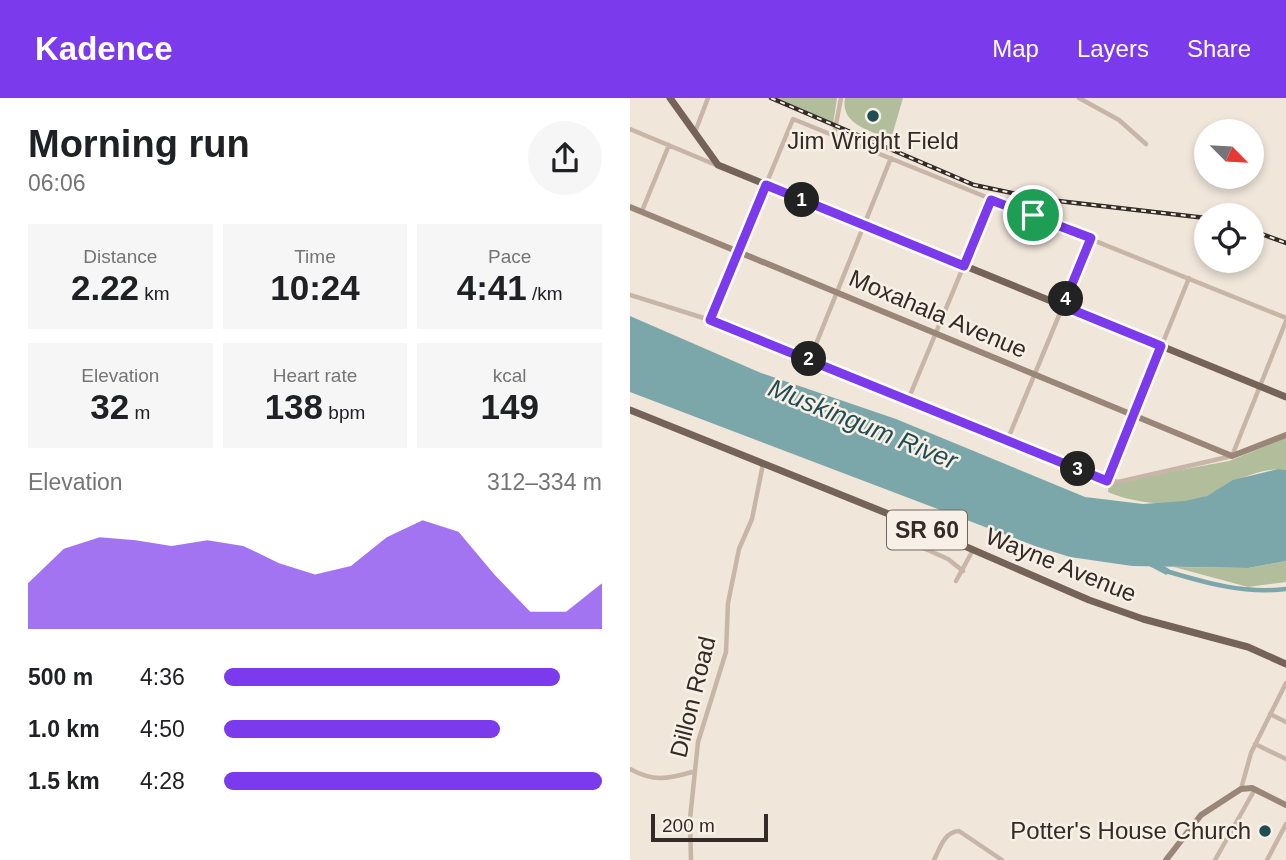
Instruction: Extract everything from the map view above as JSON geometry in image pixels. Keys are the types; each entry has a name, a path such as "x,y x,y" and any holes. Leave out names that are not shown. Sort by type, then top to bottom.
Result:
{"main road":[{"path":"670,98 718,165 1286,397"},
{"name":"Wayne Avenue","path":"630,410 1121,611 1248,648 1286,664"}],"street":[{"path":"695,132 708,98"},
{"path":"834,135 841,98"},
{"path":"1079,98 1119,120 1146,144"},
{"path":"710,320 793,119 1091,238 1286,320 1232,456"},
{"path":"630,129 718,165"},
{"path":"641,212 669,145"},
{"path":"809,359 891,158"},
{"path":"908,400 991,200"},
{"name":"Moxahala Avenue","path":"630,208 1232,456"},
{"path":"1007,440 1091,238"},
{"path":"1107,481 1189,278"},
{"path":"630,295 710,320 1107,481 1118,482 1232,456 1286,435"},
{"name":"Dillon Road","path":"691,860 692,772 698,741 726,652 728,603 739,549 752,519 763,463"},
{"path":"904,539 948,559 962,571"},
{"path":"956,580 973,550"},
{"path":"1241,789 1242,776 1255,744 1286,683"},
{"path":"1270,714 1286,722"},
{"path":"1255,744 1286,759"},
{"path":"630,769 645,778 666,779 692,772"},
{"path":"1166,860 1201,815 1241,789 1255,789 1286,804"},
{"path":"1215,860 1255,789"},
{"path":"1267,860 1286,824"},
{"path":"934,860 948,834 959,831 1002,860"}],"green space":[{"path":"775,98 837,98 833,124"},
{"name":"Jim Wright Field","path":"845,98 903,98 891,139 866,130 852,121 847,115"},
{"path":"1286,438 1286,470 1256,473 1198,499 1172,503 1145,502 1108,492 1109,483 1229,461"},
{"path":"1286,561 1286,582 1248,587 1174,567 1248,568"}],"water":[{"path":"630,316 761,373 896,419 1085,497 1143,504 1185,501 1207,496 1233,480 1278,469 1286,470 1286,561 1248,568 1132,566 1070,557 1035,546 630,392"}],"waterway":[{"name":"Muskingum River","path":"1145,560 1166,571"},
{"path":"1166,571 1240,589 1286,589"}],"railway":[{"path":"771,98 974,185 1041,199 1194,217"},
{"path":"1264,235 1286,243"}],"place":[{"name":"Jim Wright Field","path":"873,116"},
{"name":"Potter's House Church","path":"1265,831"}],"route":[{"path":"766,185 964,266 991,200 1033,215 1091,238 1063,306 1161,346 1107,481 710,320 766,185"}]}
